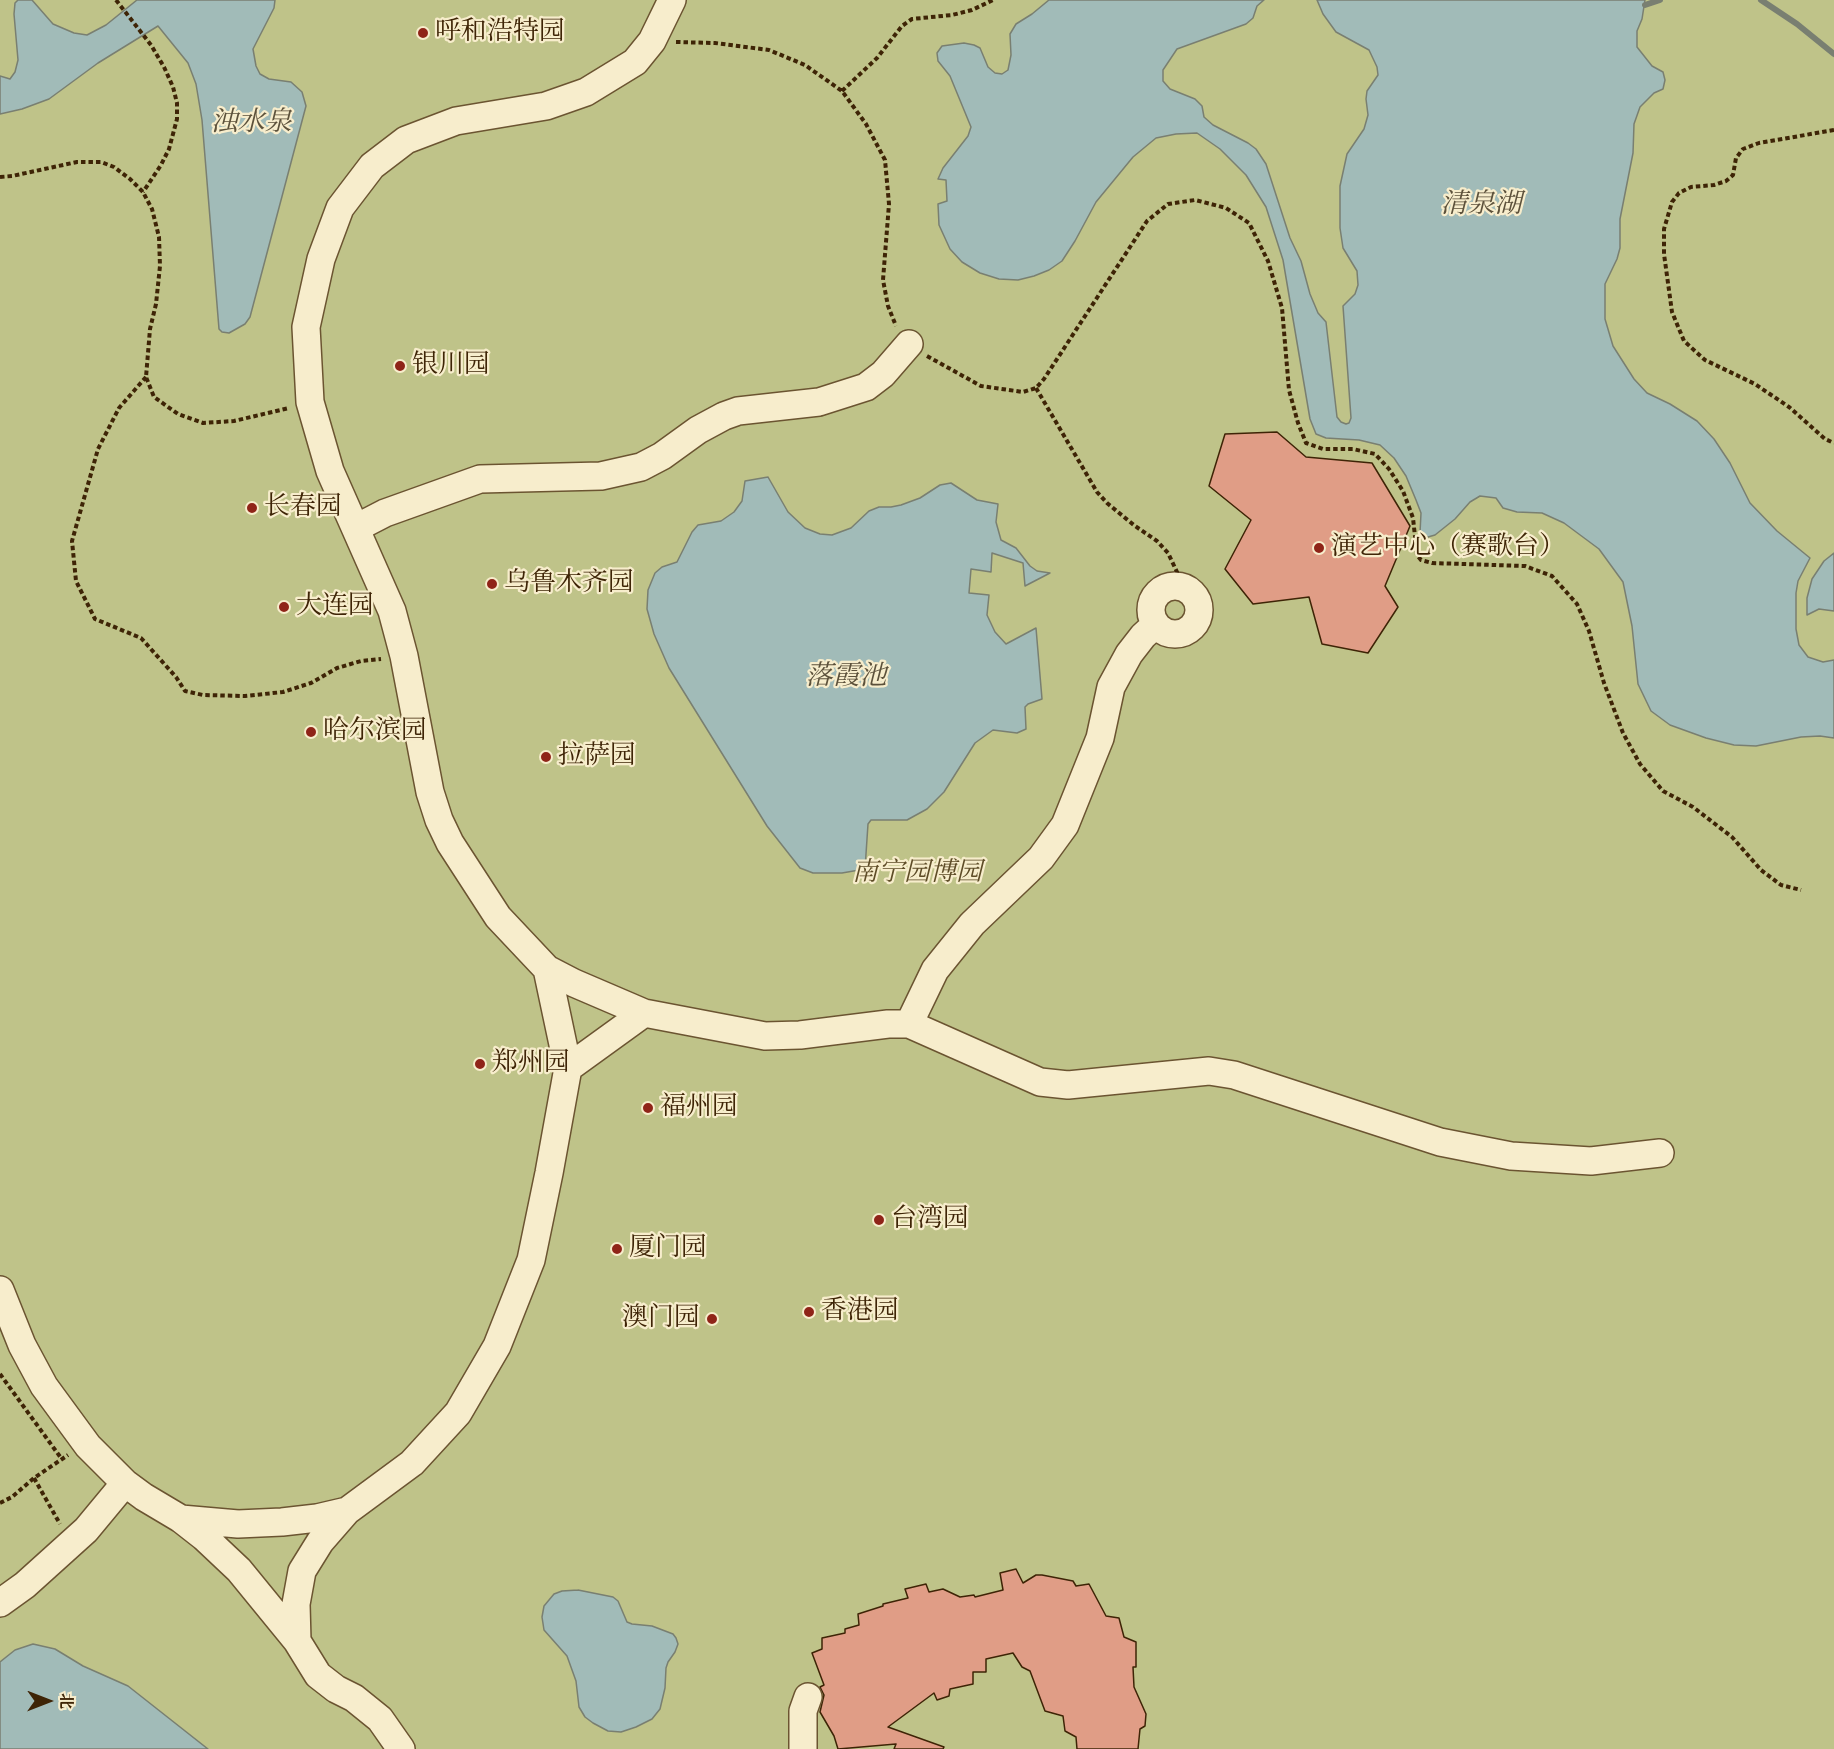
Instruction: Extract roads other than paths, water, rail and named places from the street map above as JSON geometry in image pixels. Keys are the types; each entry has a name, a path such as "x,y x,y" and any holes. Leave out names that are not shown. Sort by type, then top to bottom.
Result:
{"street":[{"path":"672,0 652,41 635,62 586,92 546,106 456,121 406,140 372,166 340,208 321,259 306,327 310,402 330,471 392,611 404,656 430,792 439,820 450,843 498,917 547,969 644,1013 765,1036 800,1035 888,1024 909,1024 1040,1082 1068,1085 1209,1071 1234,1075 1440,1142 1510,1155 1591,1161 1660,1153"},
{"path":"356,528 385,513 480,479 601,477 641,468 698,430 731,413 819,402 866,387 883,374 909,344"},
{"path":"1178,585 1186,588 1197,600 1199,608 1196,623 1191,629 1176,635 1168,634 1155,625 1150,609 1152,601 1163,589 1178,585"},
{"path":"909,1024 935,970 972,924 1041,858 1065,825 1100,738 1111,687 1129,654 1155,625"},
{"path":"297,1641 296,1604 302,1571 320,1542 347,1511 412,1463 458,1413 498,1346 531,1260 568,1068 547,969"},
{"path":"568,1068 644,1013"},
{"path":"0,1290 22,1345 44,1386 88,1446 125,1483 181,1519 239,1570 297,1641 318,1675 336,1689 354,1698 380,1719 401,1749"},
{"path":"0,1603 24,1585 86,1530 125,1483"},
{"path":"181,1519 238,1524 260,1523 317,1518 347,1511"},
{"path":"803,1749 802,1711 808,1697"}],"water":[{"name":"浊水泉","path":"18,0 32,0 53,24 74,33 87,35 106,25 137,0 275,0 274,8 253,49 256,66 260,74 269,79 291,82 302,92 306,106 250,317 245,324 229,333 219,329 202,120 196,84 188,63 158,26 98,63 49,99 0,114 0,76 10,79 15,72 18,60 14,14 15,3"},
{"name":"清泉湖","path":"1049,0 1264,0 1257,6 1253,18 1246,24 1177,49 1163,70 1163,81 1170,89 1195,99 1202,106 1204,117 1213,125 1256,149 1266,164 1290,238 1301,261 1310,294 1318,313 1326,322 1337,417 1346,424 1351,418 1343,306 1355,294 1358,285 1357,271 1343,248 1340,228 1340,186 1347,154 1364,129 1368,115 1367,91 1378,75 1369,50 1336,32 1323,14 1317,0 1645,0 1642,19 1637,31 1637,47 1652,66 1663,72 1665,80 1663,89 1654,93 1640,107 1634,124 1633,153 1620,219 1620,248 1605,284 1605,319 1613,346 1634,379 1647,393 1697,421 1714,439 1730,463 1750,503 1777,531 1810,558 1798,581 1796,629 1799,645 1808,657 1823,662 1834,660 1834,738 1801,737 1756,746 1734,745 1670,725 1651,711 1638,684 1632,626 1623,582 1599,549 1564,523 1542,513 1517,512 1503,508 1496,498 1480,496 1470,502 1455,519 1435,535 1423,536 1420,533 1421,513 1406,476 1394,458 1380,445 1359,440 1326,438 1316,434 1310,419 1283,260 1266,207 1246,175 1220,149 1197,133 1156,138 1133,157 1096,202 1062,261 1049,270 1018,280 999,279 980,273 962,262 950,249 939,225 938,204 947,201 946,180 938,179 943,168 968,136 971,127 950,76 938,61 937,53 942,46 964,43 974,45 980,48 988,67 995,73 1002,74 1008,70 1011,55 1010,34 1016,24"},
{"name":"落霞池","path":"768,477 788,512 805,528 820,534 832,535 851,528 869,511 879,507 901,505 920,498 940,485 951,483 977,500 998,504 996,522 1001,540 1016,548 1037,571 1050,573 1025,586 1023,563 992,553 991,572 971,569 969,593 989,595 987,615 995,632 1006,644 1036,628 1042,699 1025,707 1026,729 1017,733 993,730 975,743 944,792 927,809 907,820 871,820 868,824 865,869 842,873 813,873 800,868 767,826 669,668 654,634 647,609 648,590 655,573 662,567 677,562 698,525 721,521 734,512 742,501 745,481"},
{"path":"1834,553 1834,611 1819,609 1807,615 1807,598 1812,579 1824,561"},
{"path":"578,1590 613,1597 618,1601 627,1622 652,1626 673,1634 676,1638 678,1644 666,1668 665,1688 660,1709 652,1719 636,1727 621,1732 608,1731 585,1717 579,1707 576,1681 567,1656 544,1630 542,1617 544,1606 554,1594"},
{"path":"33,1644 55,1649 83,1666 128,1686 208,1749 0,1749 0,1662 15,1650"}],"waterway":[{"path":"1645,5 1660,0"},
{"path":"1761,0 1797,24 1834,54"}],"place":[{"name":"呼和浩特园","path":"423,33"},
{"name":"银川园","path":"400,366"},
{"name":"长春园","path":"252,508"},
{"name":"演艺中心（赛歌台）","path":"1319,548"},
{"name":"乌鲁木齐园","path":"492,584"},
{"name":"大连园","path":"284,607"},
{"name":"哈尔滨园","path":"311,732"},
{"name":"拉萨园","path":"546,757"},
{"name":"郑州园","path":"480,1064"},
{"name":"福州园","path":"648,1108"},
{"name":"台湾园","path":"879,1220"},
{"name":"厦门园","path":"617,1249"},
{"name":"香港园","path":"809,1312"},
{"name":"澳门园","path":"712,1319"}],"park label":[{"name":"南宁园博园","path":"917,874"}]}
